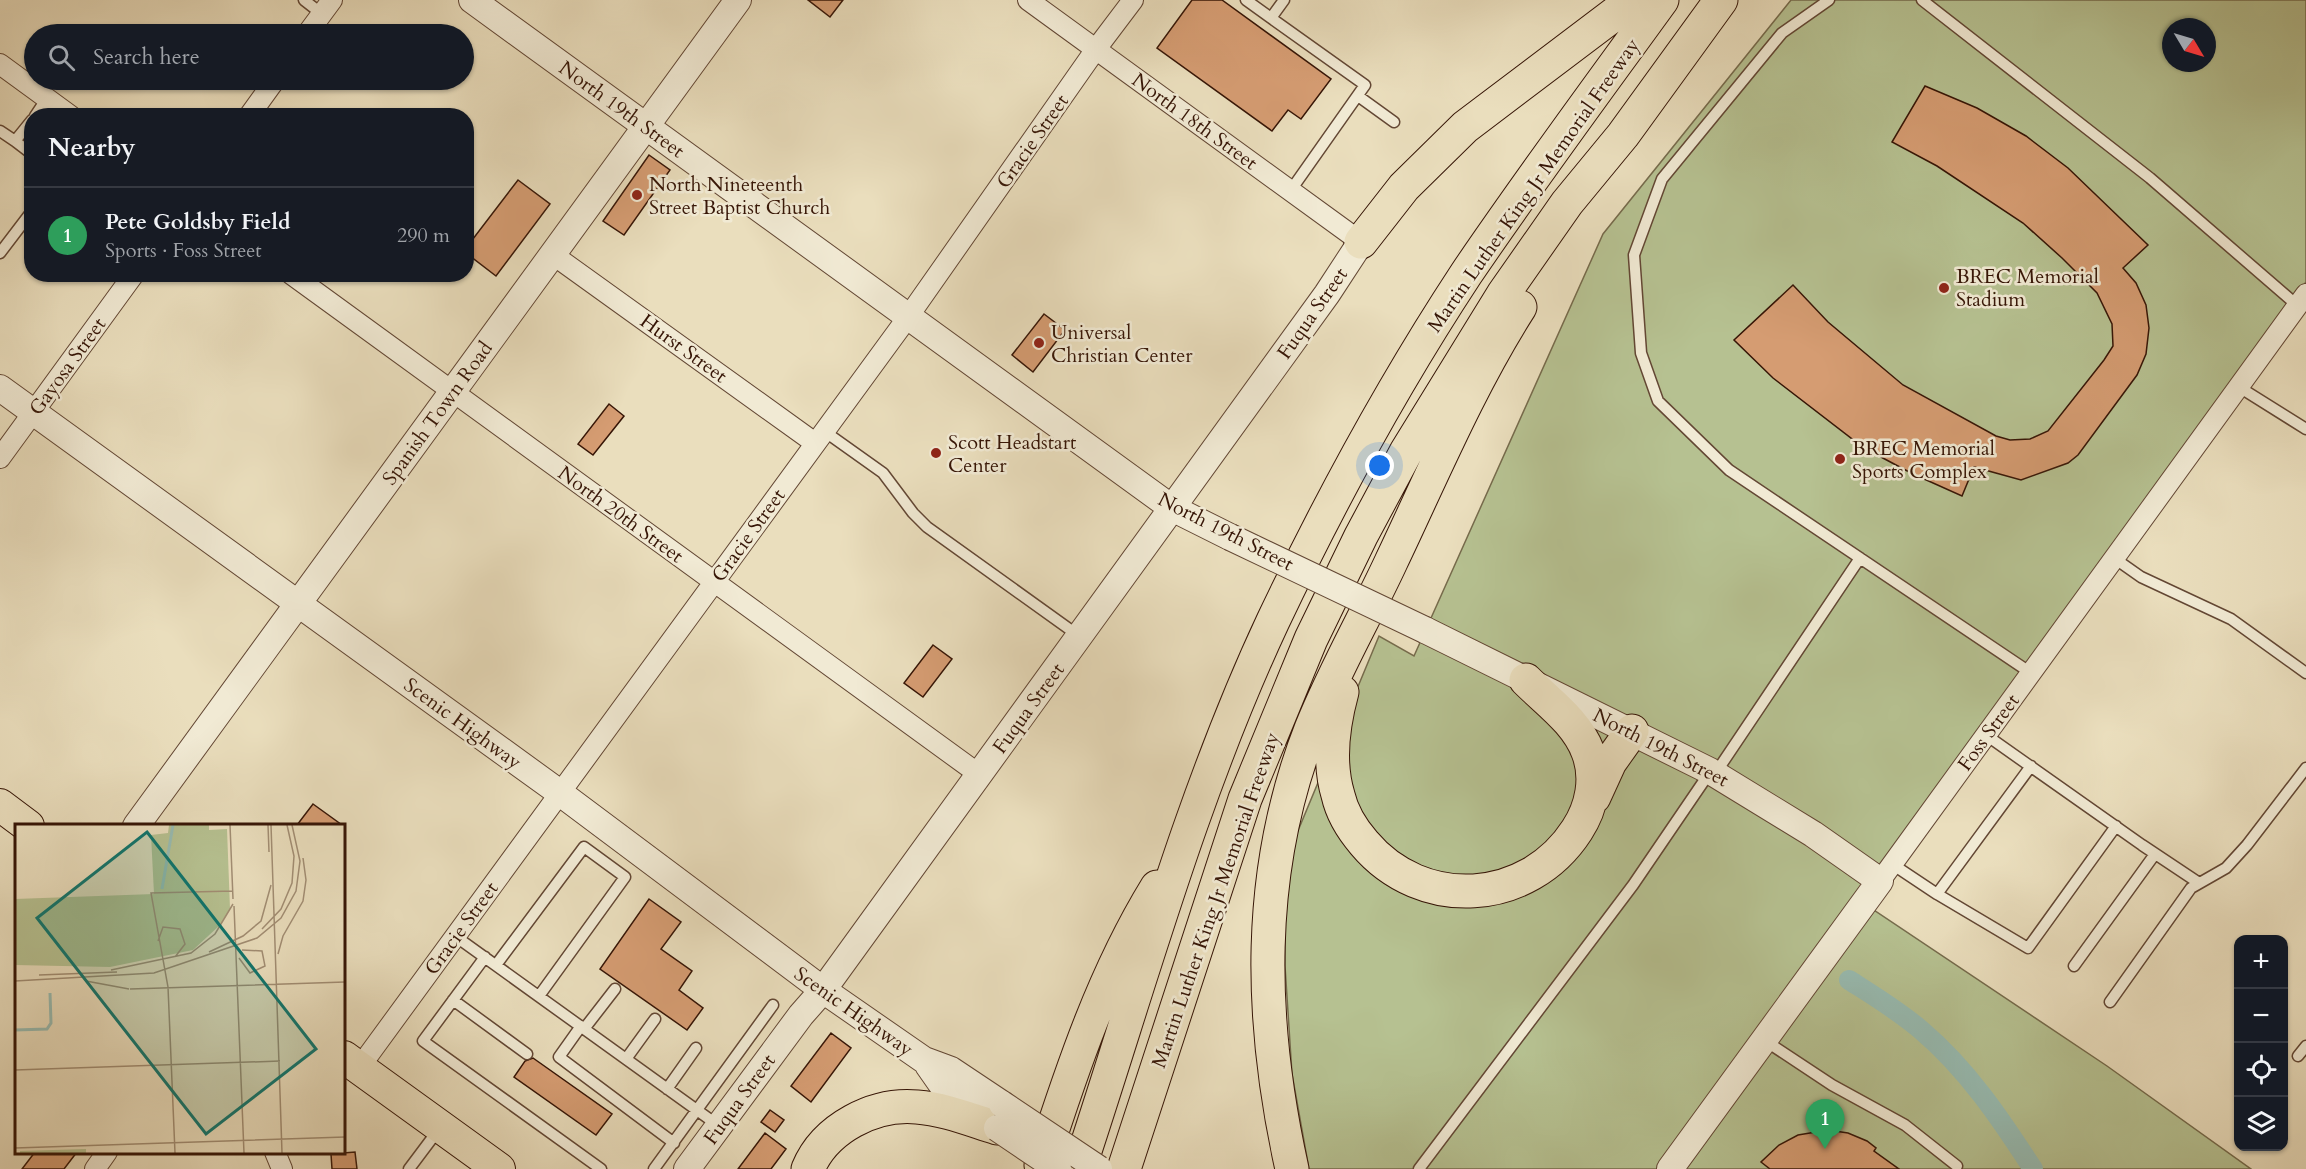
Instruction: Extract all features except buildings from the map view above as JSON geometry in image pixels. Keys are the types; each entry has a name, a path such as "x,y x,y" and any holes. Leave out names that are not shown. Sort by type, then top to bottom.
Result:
{"highway":[{"path":"1362,242 1404,187 1465,127 1633,0"},
{"name":"Martin Luther King Jr Memorial Freeway","path":"1079,1169 1189,834 1224,737 1273,620 1318,527 1360,448 1470,268 1662,0"},
{"name":"Martin Luther King Jr Memorial Freeway","path":"1124,1169 1222,866 1262,758 1311,639 1372,516 1423,424 1504,293 1567,203 1623,135 1721,0"},
{"path":"1292,1169 1272,1058 1266,967 1270,903 1279,836 1294,778 1312,728 1343,657 1389,568 1488,362 1534,285 1586,212 1623,135"},
{"path":"1389,568 1352,662 1340,700 1335,725 1333,770 1337,795 1348,820 1361,839 1389,866 1413,880 1437,888 1478,891 1507,885 1541,868 1572,838 1587,813 1610,762 1632,731"},
{"path":"1526,680 1573,726 1588,752 1593,783 1587,813"},
{"path":"1040,1169 1076,1062 1124,945 1189,834"},
{"path":"1145,1169 1158,1126 1192,960"},
{"path":"808,1169 822,1146 843,1127 865,1115 890,1108 916,1107 999,1116"}],"main road":[{"path":"351,1062 499,1169"}],"street":[{"name":"North 19th Street","path":"472,0 1172,508 1632,731 1712,773 1813,834 1886,872"},
{"name":"Spanish Town Road","path":"137,824 738,0"},
{"name":"North 18th Street","path":"1028,0 1362,242"},
{"name":"Gracie Street","path":"351,1062 455,936 560,794 908,317 1096,49 1133,0"},
{"path":"314,24 327,7"},
{"path":"0,64 24,81"},
{"path":"37,90 61,108"},
{"path":"255,108 268,90"},
{"name":"Fuqua Street","path":"687,1169 801,1015 823,990 980,775 1327,294 1362,242"},
{"name":"Hurst Street","path":"552,254 820,437"},
{"name":"Gayosa Street","path":"0,458 128,282"},
{"name":"North 20th Street","path":"302,282 980,775"},
{"name":"Foss Street","path":"1670,1169 2239,387 2303,304"},
{"name":"Scenic Highway","path":"0,388 560,794 823,990 924,1060 942,1085 1099,1169"},
{"name":"Scenic Highway","path":"999,1116 1058,1169"},
{"path":"95,1169 106,1154"},
{"path":"276,1154 282,1169"}],"lane":[{"path":"304,0 327,7"},
{"path":"1246,0 1365,85 1291,190"},
{"path":"1271,18 1284,0"},
{"path":"1829,0 1782,33 1662,179 1634,255 1641,352 1658,401 1729,470 2031,673"},
{"path":"1922,0 2150,178 2303,304"},
{"path":"1358,96 1394,122"},
{"path":"41,108 48,98"},
{"path":"15,141 24,130"},
{"path":"0,131 24,148"},
{"path":"0,253 24,222"},
{"path":"2239,387 2306,429"},
{"path":"820,437 883,473 913,513 927,527 1079,637"},
{"path":"1419,1169 1633,885 1860,558"},
{"path":"2114,558 2141,577 2232,619 2306,673"},
{"path":"1986,735 2199,883"},
{"path":"1937,894 2031,766"},
{"path":"2110,1002 2191,888 2226,868 2247,845 2306,768"},
{"path":"1886,872 1937,894 2028,948 2116,826"},
{"path":"496,965 584,847 625,877 539,996"},
{"path":"2074,966 2155,854"},
{"path":"455,936 719,1126"},
{"path":"485,957 423,1041 601,1169"},
{"path":"615,989 559,1057 674,1143"},
{"path":"453,1000 528,1054"},
{"path":"654,1169 773,1005"},
{"path":"626,1059 655,1019"},
{"path":"1764,1040 1832,1085 1905,1125 1957,1167"},
{"path":"2298,1056 2306,1046"},
{"path":"667,1089 696,1048"},
{"path":"409,1169 441,1126"}],"green space":[{"name":"BREC Memorial Sports Complex","path":"1791,0 2306,0 2306,282 1856,898 2107,1066 2251,1169 1309,1169 1292,1074 1285,966 1285,862 1379,636 1414,656 1603,234"}],"waterway":[{"path":"1849,980 1913,1023 1938,1045 1995,1113 2033,1169"}],"place":[{"name":"North Nineteenth Street Baptist Church","path":"637,195"},
{"name":"BREC Memorial Stadium","path":"1944,288"},
{"name":"Universal Christian Center","path":"1039,343"},
{"name":"Scott Headstart Center","path":"936,453"},
{"name":"BREC Memorial Sports Complex","path":"1840,459"},
{"name":"Pete Goldsby Field","path":"1825,1149"}]}
